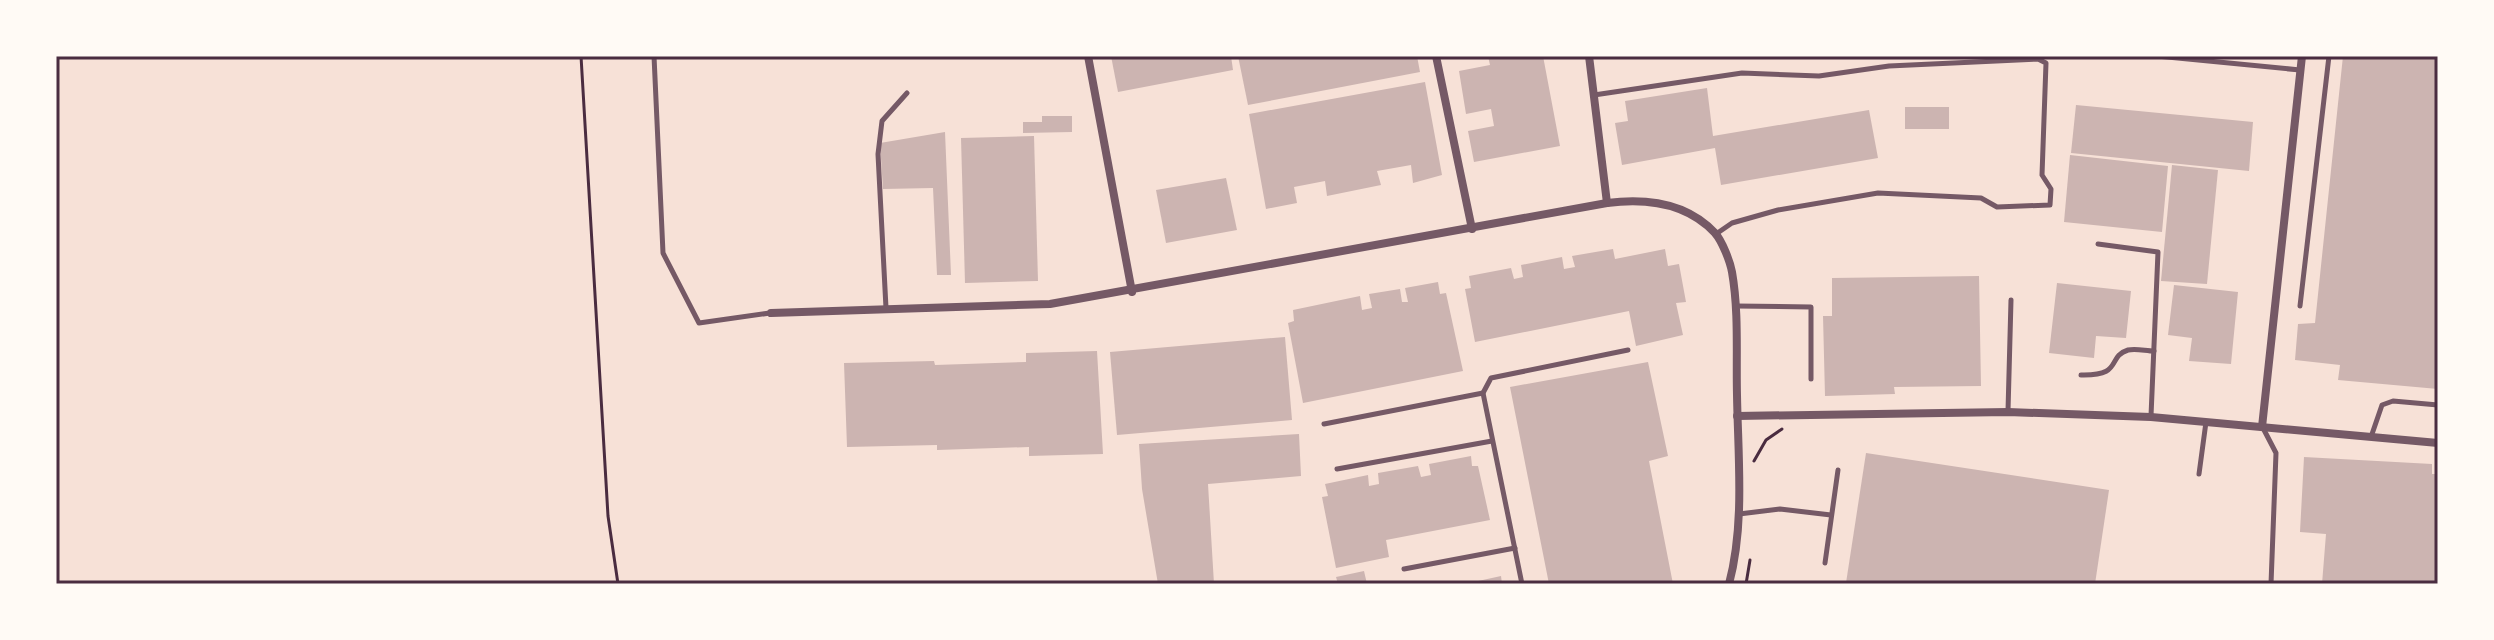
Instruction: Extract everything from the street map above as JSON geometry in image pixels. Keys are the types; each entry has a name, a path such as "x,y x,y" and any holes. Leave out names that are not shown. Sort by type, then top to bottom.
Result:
{"street":[{"path":"1088,56 1132,292"},
{"path":"1436,56 1472,229"},
{"path":"1589,56 1607,203"},
{"path":"2262,427 2302,56"},
{"path":"771,313 1050,304 1132,292 1607,203 1637,199 1666,204 1691,215 1716,234 1731,268 1735,306 1738,514 1737,556 1729,584"},
{"path":"1737,416 2008,412 2151,417 2438,443"}],"lane":[{"path":"654,56 663,253 699,323 771,313"},
{"path":"2157,56 2301,70"},
{"path":"2300,306 2329,56"},
{"path":"1594,95 1742,73 1819,76 1889,66 2038,59 2046,63 2042,175 2051,189 2050,205 1997,207 1981,198 1878,193 1778,210 1732,223 1716,234"},
{"path":"886,309 878,154 882,121 907,93"},
{"path":"2098,244 2158,252 2151,417"},
{"path":"2008,412 2011,300"},
{"path":"1735,306 1811,307 1811,379"},
{"path":"1522,584 1483,393 1491,378 1628,350"},
{"path":"2081,375 2106,373 2128,350 2154,351"},
{"path":"1324,424 1483,393"},
{"path":"2371,437 2382,405 2393,401 2438,405"},
{"path":"2199,474 2206,421"},
{"path":"2262,427 2276,453 2271,584"},
{"path":"1337,469 1492,441"},
{"path":"1825,563 1838,470"},
{"path":"1738,514 1780,509 1831,515"},
{"path":"1404,569 1515,548"}],"path":[{"path":"581,56 608,516 618,584"},
{"path":"1753,469 1754,459 1766,440 1787,427"},
{"path":"1746,584 1751,553"}],"building":[{"path":"1111,56 1231,56 1233,70 1118,92"},
{"path":"1238,56 1417,56 1420,72 1248,105"},
{"path":"1488,56 1543,56 1560,146 1474,162 1468,131 1494,126 1491,109 1466,114 1459,71 1490,65"},
{"path":"2343,56 2438,56 2438,389 2338,380 2340,365 2295,360 2298,324 2315,323"},
{"path":"1425,82 1442,175 1413,183 1411,165 1377,171 1381,185 1327,196 1325,181 1294,187 1297,203 1266,209 1249,114"},
{"path":"1707,88 1713,136 1869,110 1878,158 1721,185 1715,148 1622,165 1615,123 1628,121 1625,101"},
{"path":"2076,105 2253,122 2249,171 2071,153"},
{"path":"1905,107 1949,107 1949,129 1905,129"},
{"path":"1042,116 1072,116 1072,132 1023,133 1023,122 1042,122"},
{"path":"945,132 951,275 937,275 933,188 883,189 880,143"},
{"path":"1034,136 1038,281 965,283 961,138"},
{"path":"2070,155 2168,166 2162,232 2064,222"},
{"path":"2172,165 2218,170 2207,284 2161,281"},
{"path":"1226,178 1237,230 1166,243 1156,190"},
{"path":"1613,249 1615,259 1665,249 1668,266 1679,264 1686,302 1676,303 1683,335 1636,346 1629,311 1475,342 1465,289 1471,288 1469,276 1511,268 1514,279 1523,277 1521,265 1562,257 1564,269 1575,267 1572,256"},
{"path":"1979,276 1981,386 1894,387 1895,394 1825,396 1823,316 1832,316 1832,278"},
{"path":"1438,282 1440,294 1446,293 1463,371 1303,403 1288,323 1294,321 1293,310 1360,296 1362,310 1372,308 1369,294 1400,289 1402,302 1408,302 1405,288"},
{"path":"2057,283 2131,291 2126,338 2096,336 2094,358 2049,353"},
{"path":"2174,285 2238,292 2231,364 2189,361 2192,338 2168,335"},
{"path":"1285,337 1292,420 1117,435 1110,352"},
{"path":"1097,351 1103,454 1029,456 1029,447 937,450 937,445 847,447 844,363 934,361 935,365 1026,362 1026,353"},
{"path":"1648,362 1668,456 1649,461 1673,584 1549,584 1510,387"},
{"path":"1299,434 1301,476 1208,484 1214,584 1158,584 1142,489 1139,444"},
{"path":"1866,453 2109,490 2095,584 1846,583"},
{"path":"1471,456 1472,466 1478,466 1490,520 1386,540 1389,557 1336,568 1322,497 1328,496 1325,484 1368,475 1369,486 1379,484 1378,473 1418,466 1421,477 1431,475 1429,464"},
{"path":"2304,457 2432,464 2432,474 2438,474 2438,584 2322,584 2326,534 2300,532"},
{"path":"1364,571 1367,584 1338,584 1336,577"},
{"path":"1501,576 1502,584 1469,583"}]}
